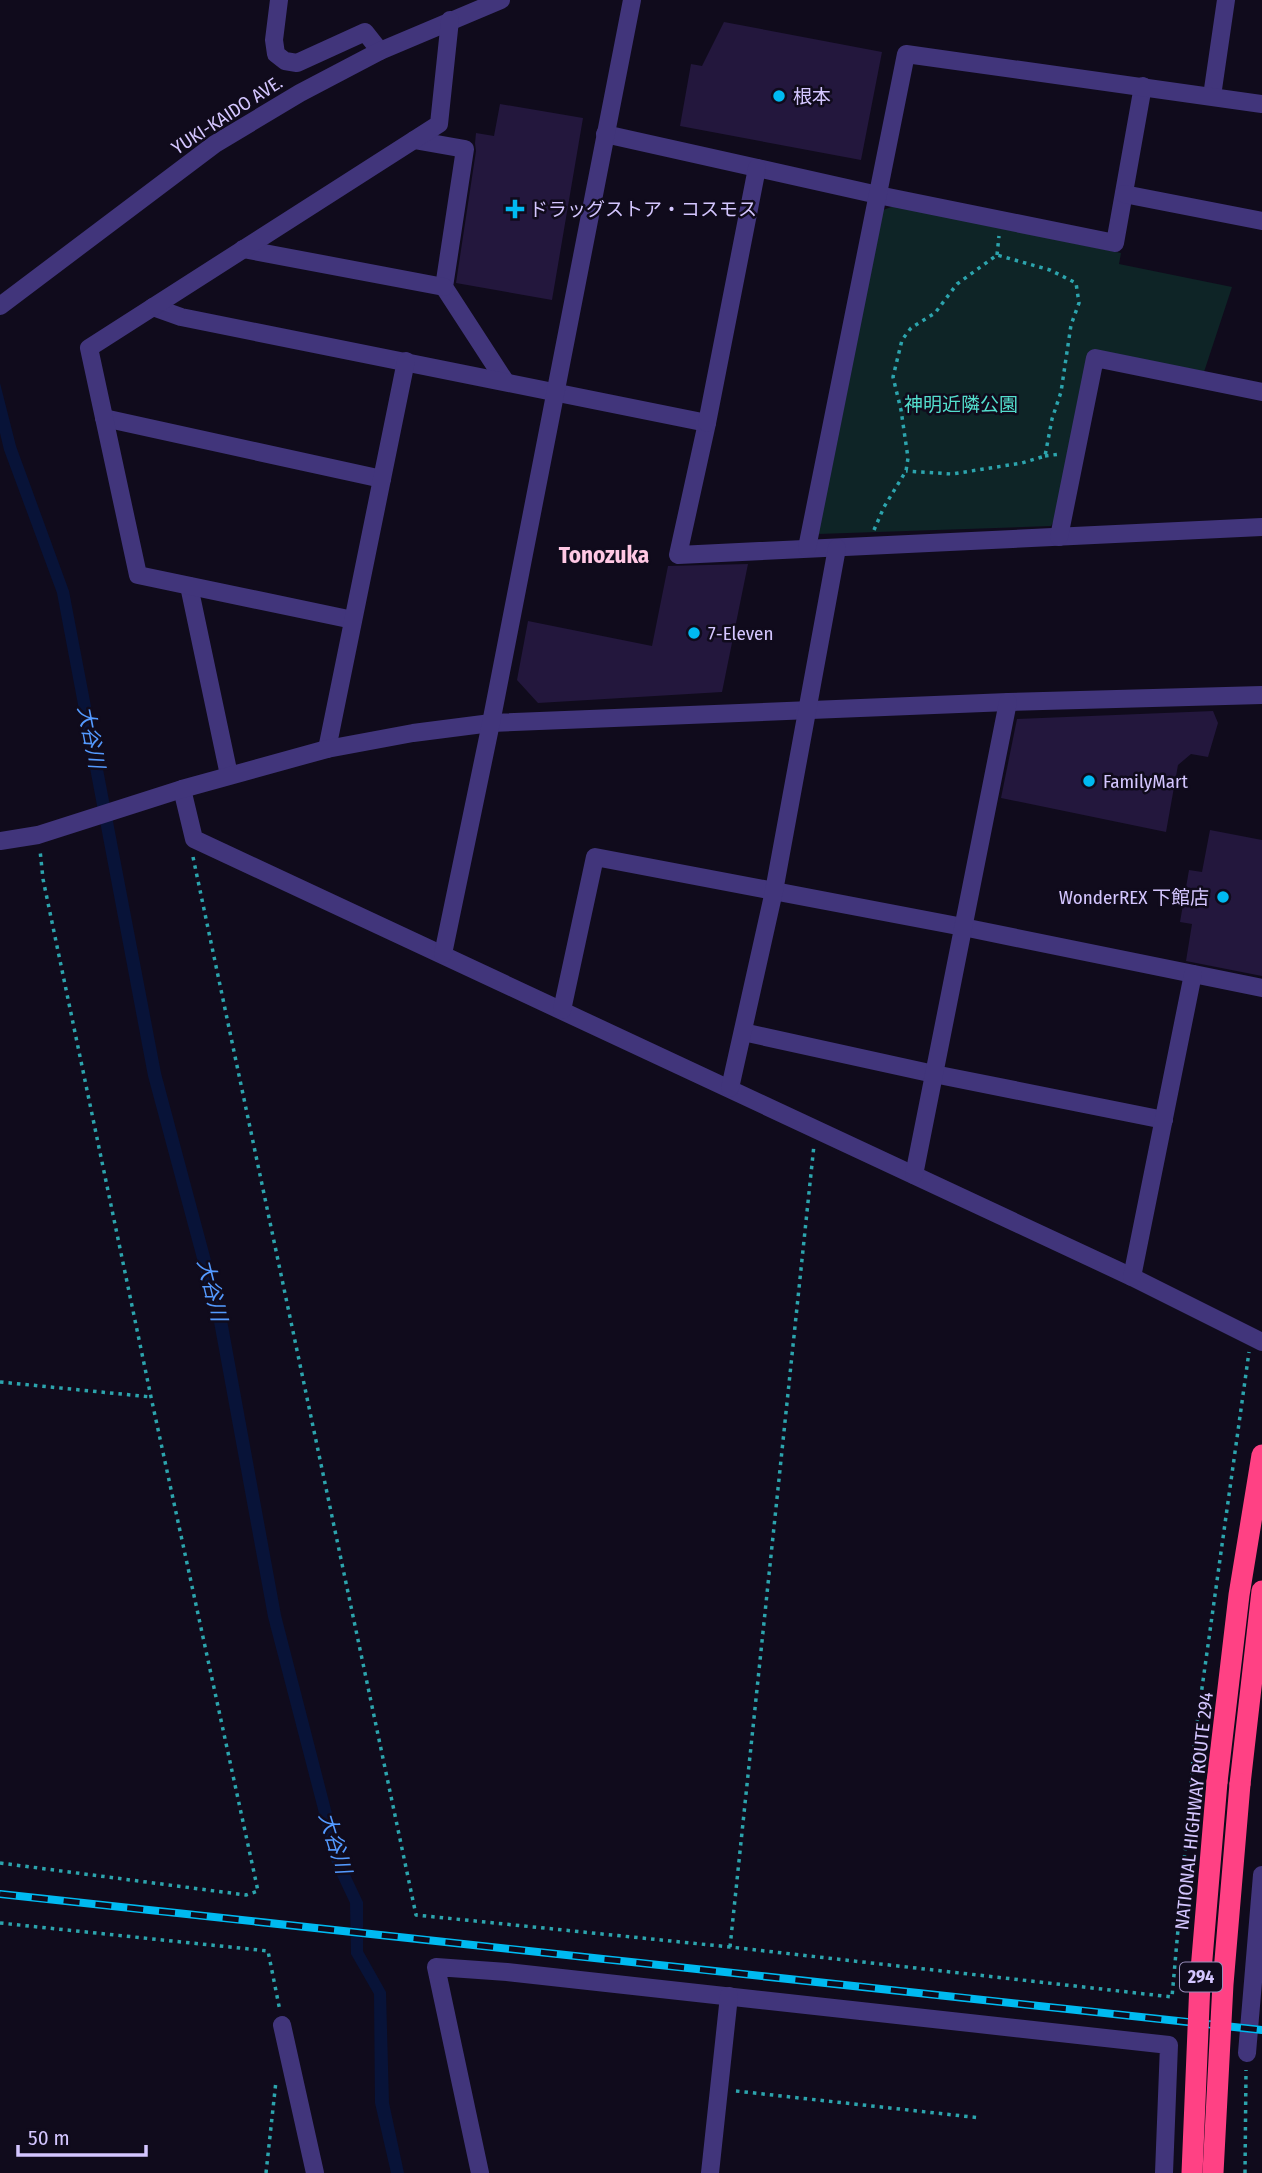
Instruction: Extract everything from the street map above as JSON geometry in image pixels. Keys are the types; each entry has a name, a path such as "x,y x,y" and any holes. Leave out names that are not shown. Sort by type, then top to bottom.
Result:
{"highway":[{"name":"NATIONAL HIGHWAY ROUTE 294","path":"1192,2173 1200,1982 1217,1783 1239,1595 1262,1455"},
{"name":"294","path":"1213,2173 1223,1984 1240,1784 1262,1591"}],"street":[{"path":"279,0 274,40 276,54 285,61 297,63 365,32 380,51"},
{"name":"YUKI-KAIDO AVE.","path":"0,306 215,144 300,93 380,51 501,0"},
{"path":"443,954 491,723 632,0"},
{"path":"1212,96 1226,0"},
{"path":"353,620 138,575 89,348 439,124 450,20"},
{"path":"807,548 906,54 1262,104"},
{"path":"605,134 878,195 1115,243 1143,86"},
{"path":"414,140 465,149 444,287 505,381"},
{"path":"757,168 678,555 1262,527"},
{"path":"1124,194 1262,221"},
{"path":"243,249 444,287"},
{"path":"153,307 181,317 707,423"},
{"path":"1059,537 1095,358 1262,392"},
{"path":"327,749 406,361"},
{"path":"104,418 382,479"},
{"path":"730,1088 774,891 837,548"},
{"path":"189,586 229,775"},
{"path":"0,841 42,834 182,789 327,749 413,733 491,723 1008,702 1262,695"},
{"path":"914,1175 1008,702"},
{"path":"182,789 194,839 1132,1277 1256,1339"},
{"path":"562,1010 595,857 963,927 1262,988"},
{"path":"1132,1277 1193,974"},
{"path":"743,1031 934,1074 1164,1120"},
{"path":"1247,2053 1262,1875"},
{"path":"480,2173 436,1966 1169,2045 1164,2173"},
{"path":"710,2173 729,1996"},
{"path":"282,2025 315,2173"}],"path":[{"path":"866,546 884,507 906,471 908,457 903,420 893,377 902,340 911,328 935,313 957,284 997,255 1050,270 1076,283 1079,303 1071,325 1061,392 1052,419 1045,456 1022,463 952,474 906,471"},
{"path":"0,1863 246,1895 258,1891 43,879 42,834"},
{"path":"194,839 195,872 416,1915 1172,1997 1195,1738 1256,1339"},
{"path":"730,1947 815,1131"},
{"path":"0,1382 151,1397"},
{"path":"0,1923 268,1951 282,2025"},
{"path":"1245,2173 1247,2053"},
{"path":"266,2173 276,2079"},
{"path":"719,2089 981,2118"}],"green space":[{"name":"神明近隣公園","path":"894,206 1121,253 1119,264 1232,287 1204,372 1090,350 1056,517 1051,526 818,534 883,210"}],"water":[{"name":"大谷川","path":"0,383 16,446 69,591 161,1073 227,1320 281,1615 345,1864 363,1902 363,1951 386,1992 389,2103 404,2173 391,2173 375,2103 374,1994 351,1954 350,1903 333,1867 268,1617 214,1322 148,1076 57,593 4,450 0,433"}],"building":[{"name":"根本","path":"724,22 882,52 861,160 680,126 691,64 702,66"},
{"name":"ドラッグストア・コスモス","path":"500,104 583,118 552,300 456,283 476,151 476,133 494,136"},
{"name":"7-Eleven","path":"748,564 722,692 538,703 517,680 528,621 652,646 668,566"},
{"name":"FamilyMart","path":"1213,711 1218,723 1208,757 1191,754 1178,765 1166,832 1001,798 1017,719"},
{"name":"WonderREX 下館店","path":"1210,830 1262,840 1262,976 1186,961 1192,924 1180,922 1189,870 1202,872"}],"railway":[{"path":"0,1894 1262,2030"}],"place":[{"name":"根本","path":"779,96"},
{"name":"ドラッグストア・コスモス","path":"515,209"},
{"name":"7-Eleven","path":"694,633"},
{"name":"FamilyMart","path":"1089,781"},
{"name":"WonderREX 下館店","path":"1223,897"}],"district":[{"name":"Tonozuka","path":"604,555"}]}
